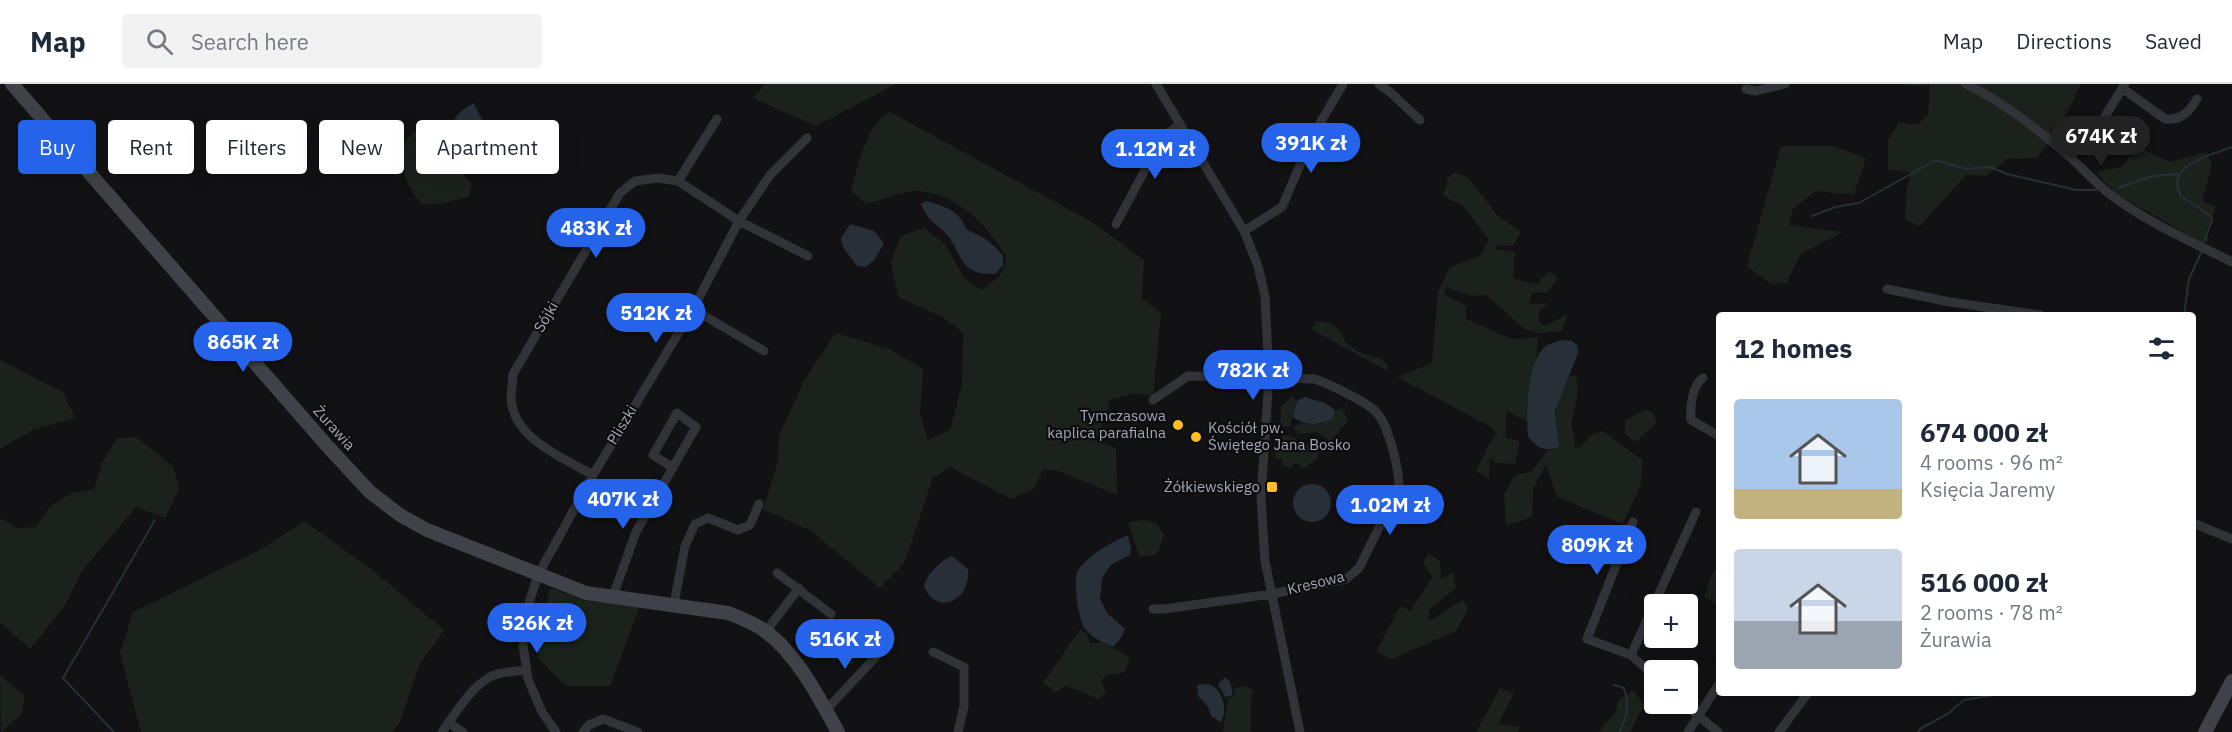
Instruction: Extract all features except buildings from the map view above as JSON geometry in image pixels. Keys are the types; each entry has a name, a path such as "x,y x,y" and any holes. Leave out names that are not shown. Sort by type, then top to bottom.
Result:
{"street":[{"name":"Żurawia","path":"12,84 370,492 400,515 427,530 586,593 728,613 748,621 766,632 785,649 838,732"},
{"name":"Kresowa","path":"1156,84 1244,231 1258,266 1265,296 1269,377 1261,496 1265,561 1300,732"},
{"path":"1244,231 1282,207 1312,137 1343,84"},
{"path":"1379,84 1420,120"},
{"path":"1746,89 1756,90 1785,84"},
{"path":"1966,84 1978,89 2028,124 2069,156 2113,198 2161,228 2232,262"},
{"path":"2069,156 2092,137 2123,86 2165,119 2172,120 2185,115 2197,99"},
{"path":"678,181 717,119"},
{"path":"1116,224 1162,138 1180,124"},
{"name":"Pliszki","path":"556,732 542,712 526,670 523,645 526,612 538,575 592,475 693,309 739,221 770,175 807,138"},
{"name":"Sójki","path":"592,475 542,447 519,424 511,400 513,374 620,194 635,181 658,178 678,181 739,221 808,256"},
{"path":"1887,289 1950,302 2019,312"},
{"path":"693,309 764,351"},
{"path":"1153,400 1188,376 1248,379 1269,377"},
{"name":"Kresowa","path":"1153,609 1272,594 1346,579 1359,568 1399,487 1399,473 1384,424 1376,412 1330,384 1315,379 1269,377"},
{"path":"1703,378 1699,380 1690,408 1691,420 1716,434"},
{"path":"613,596 636,532 696,427 677,414 653,455 672,467"},
{"path":"674,604 685,546 695,524 708,518 738,530 750,525 759,504"},
{"path":"1631,655 1696,512"},
{"path":"1633,522 1587,639 1631,655 1644,667"},
{"path":"2196,524 2232,539"},
{"path":"777,573 831,614"},
{"path":"766,632 799,588"},
{"path":"826,710 885,648"},
{"path":"933,652 964,667 964,706 958,732"},
{"path":"442,732 462,702 495,675 526,670"},
{"path":"2205,732 2232,681"},
{"path":"1688,732 1716,689"},
{"path":"1779,732 1806,696"},
{"path":"1696,714 1718,732"},
{"path":"583,732 589,725 603,719 638,732"},
{"path":"449,723 463,732"}],"shaded area":[{"path":"765,84 896,84 816,126 753,98"},
{"path":"1906,84 2081,84 2058,131 2037,158 2007,159 1987,176 1966,175 1920,226 1905,220 1907,187 1911,173 1888,169 1888,140 1899,122 1918,125 1928,114 1930,85 1907,86"},
{"path":"474,103 482,120 454,120 464,109"},
{"path":"890,112 1092,222 1144,260 1142,299 1161,313 1153,396 1136,393 1110,400 1099,437 1095,441 1116,448 1117,495 1059,471 1043,469 1034,489 1011,499 950,467 933,478 904,564 880,588 811,531 763,509 778,461 779,436 804,381 836,333 890,349 923,369 920,413 928,440 950,430 962,385 963,333 943,317 898,297 891,263 901,236 924,228 945,244 964,278 982,290 1000,276 1007,258 981,223 958,204 945,197 911,191 866,204 851,191 869,136 882,118"},
{"path":"416,131 416,174 463,174 472,184 469,197 423,205 409,186 404,172 404,147"},
{"path":"1781,146 1834,146 1866,158 1854,195 1816,191 1793,209 1789,225 1843,232 1801,254 1786,283 1771,284 1747,266"},
{"path":"2138,147 2170,162 2206,152 2212,164 2202,201 2216,207 2206,232 2209,240 2204,244 2115,193 2096,172 2121,167"},
{"path":"1456,172 1469,178 1496,214 1521,232 1513,246 1498,245 1496,249 1515,252 1513,278 1536,284 1549,271 1558,278 1548,292 1532,293 1529,304 1549,303 1540,310 1538,320 1544,326 1567,315 1562,331 1539,333 1526,330 1486,295 1471,296 1445,287 1444,294 1466,306 1466,319 1512,339 1537,337 1527,422 1507,411 1505,438 1520,441 1515,464 1496,463 1489,457 1489,479 1476,471 1490,442 1497,435 1491,427 1397,377 1432,363 1438,292 1450,267 1481,255 1489,240 1464,207 1442,195 1447,185 1447,178"},
{"path":"926,201 951,210 960,217 967,230 983,237 995,247 1003,256 1003,265 995,274 978,272 968,267 948,236 926,214 921,204"},
{"path":"850,224 874,231 884,243 875,259 866,267 857,266 843,247 841,238"},
{"path":"1316,321 1335,326 1341,332 1345,342 1359,352 1381,359 1388,365 1387,371 1311,329"},
{"path":"1561,340 1572,341 1577,345 1578,353 1555,411 1559,447 1546,449 1539,447 1528,437 1529,388 1535,362 1540,352 1547,345"},
{"path":"0,360 63,392 75,418 33,430 0,449"},
{"path":"1570,376 1576,376 1577,384 1572,424 1575,447 1580,448 1592,434 1603,431 1642,460 1641,484 1623,524 1557,497 1546,465 1533,489 1532,517 1506,526 1504,495 1514,476 1532,471 1547,451 1559,447 1557,401"},
{"path":"1293,396 1297,401 1290,426 1280,426 1281,406"},
{"path":"1305,397 1325,403 1335,410 1334,418 1314,424 1293,417 1297,401"},
{"path":"1342,408 1348,421 1330,442 1318,432 1298,434 1294,427 1301,423 1320,424 1334,418 1335,411"},
{"path":"1647,409 1653,414 1657,423 1635,442 1625,434 1625,420"},
{"path":"1284,435 1294,437 1300,447 1309,442 1319,450 1317,459 1303,469 1296,462 1290,468 1282,465 1282,459 1275,458 1277,439"},
{"path":"136,437 173,466 179,488 165,518 136,507 82,571 64,607 30,649 0,622 0,518 17,528 36,527 50,506 72,493 94,489 102,463 117,438"},
{"path":"1312,484 1326,489 1331,503 1326,517 1312,522 1298,517 1293,503 1298,489"},
{"path":"1145,520 1156,523 1164,535 1157,555 1139,556 1128,522"},
{"path":"304,521 370,568 444,630 419,666 400,722 392,732 141,732 120,653 133,612 258,551"},
{"path":"1128,535 1130,555 1111,565 1102,578 1100,599 1107,613 1125,629 1113,647 1094,637 1085,629 1077,600 1076,575 1083,564 1094,554"},
{"path":"1428,554 1440,561 1441,579 1453,573 1456,588 1429,610 1429,621 1463,600 1468,610 1456,631 1392,659 1376,652 1400,606 1411,611 1432,577 1423,562"},
{"path":"952,556 968,569 968,579 965,589 959,596 945,603 930,596 924,586 935,568"},
{"path":"1716,570 1716,603 1704,597 1713,571"},
{"path":"550,588 587,601 640,606 610,686 566,686 538,659 540,635"},
{"path":"1080,629 1087,634 1090,643 1103,643 1130,657 1125,672 1106,676 1101,680 1106,691 1099,699 1066,686 1056,692 1043,683"},
{"path":"0,676 25,695 22,714 1,732"},
{"path":"1225,677 1230,682 1233,695 1225,697 1218,684"},
{"path":"1209,684 1218,690 1223,700 1224,712 1221,722 1211,716 1207,705 1198,696 1197,685"},
{"path":"1246,686 1254,691 1251,702 1250,729 1253,732 1223,732 1228,698 1235,695 1234,688"},
{"path":"1500,688 1514,693 1498,724 1520,727 1517,732 1476,732"},
{"path":"1633,690 1644,705 1630,732 1598,732 1616,712 1618,700"}],"waterway":[{"path":"2205,239 2212,220 2211,216 2181,196 2177,185 2179,176 2192,163 2232,147"},
{"path":"1812,216 1835,207 1859,203 1936,160 1966,169 1990,167 2007,174 2076,190 2097,190"},
{"path":"2118,188 2153,176 2178,174"},
{"path":"2184,312 2189,279 2201,253"},
{"path":"114,732 63,678 155,520"},
{"path":"1614,685 1624,688 1627,700 1626,716 1619,732"},
{"path":"1918,732 1949,713 1964,700 1989,696"}],"place":[{"name":"Tymczasowa kaplica parafialna","path":"1178,425"},
{"name":"Kościół pw. Świętego Jana Bosko","path":"1196,437"},
{"name":"Żółkiewskiego","path":"1272,487"}]}
